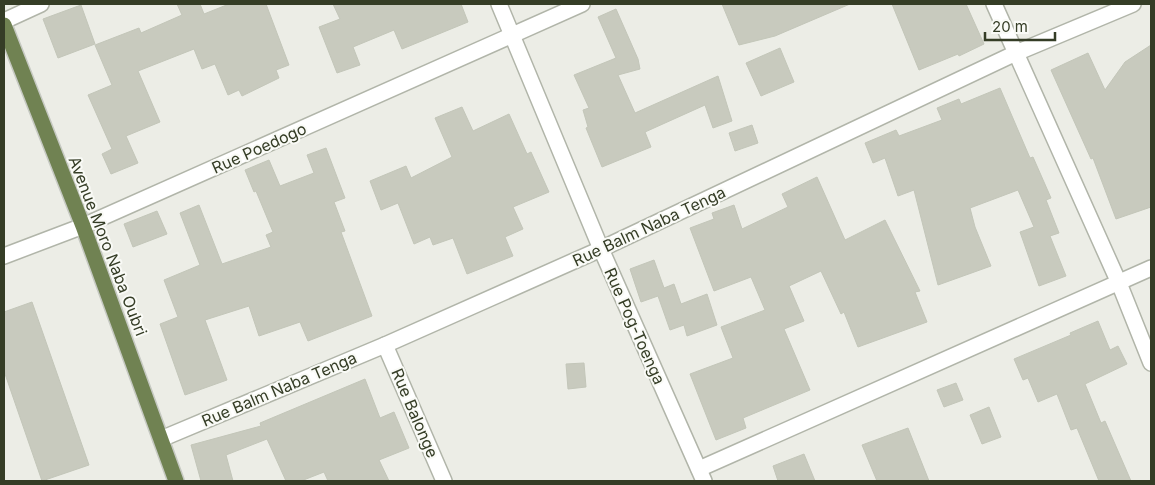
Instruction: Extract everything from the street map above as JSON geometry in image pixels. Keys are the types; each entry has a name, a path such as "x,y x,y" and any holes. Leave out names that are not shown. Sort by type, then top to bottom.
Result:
{"highway":[{"name":"Avenue Moro Naba Oubri","path":"4,23 83,226 176,481"}],"street":[{"path":"4,23 41,4"},
{"name":"Rue Pog-Toenga","path":"499,4 601,249 702,475"},
{"name":"Rue Poedogo","path":"4,256 83,226 582,4"},
{"path":"994,4 1119,283 1151,363"},
{"name":"Rue Balm Naba Tenga","path":"162,439 385,345 601,249 1016,54 1133,4"},
{"path":"702,475 1151,268"},
{"name":"Rue Balonge","path":"385,345 444,481"}],"building":[{"path":"177,4 200,4 204,14 229,4 266,4 289,65 276,70 279,78 242,96 239,90 228,95 215,64 202,69 194,49 138,71 160,122 126,136 138,163 111,174 102,154 112,149 88,95 112,85 95,45 139,28 141,33 182,15"},
{"path":"333,4 461,4 468,22 402,49 394,30 353,47 360,65 337,73 319,27 340,19"},
{"path":"722,4 850,4 775,36 739,45"},
{"path":"892,4 966,4 984,44 959,56 958,54 919,70"},
{"path":"81,5 95,44 58,58 43,19"},
{"path":"616,9 638,59 640,69 618,75 635,113 718,76 732,121 713,128 705,105 645,132 651,147 602,167 586,128 588,127 583,110 589,108 574,75 616,58 598,17"},
{"path":"1151,45 1151,207 1116,219 1093,158 1091,159 1051,70 1088,53 1105,90 1125,62"},
{"path":"780,48 794,82 761,96 746,63"},
{"path":"1000,88 1030,158 1033,157 1051,198 1046,200 1059,233 1050,236 1066,276 1039,286 1020,232 1034,227 1018,190 970,208 975,227 991,266 938,285 914,190 898,196 885,158 873,163 865,143 896,130 899,136 942,120 937,108 959,99 961,104"},
{"path":"462,107 473,131 509,114 527,154 531,152 549,192 513,207 523,229 505,237 513,256 467,274 453,238 433,245 430,237 414,244 398,203 381,210 370,181 406,166 411,178 452,157 435,118"},
{"path":"752,125 758,143 735,151 729,133"},
{"path":"326,148 345,198 334,202 345,231 341,232 372,316 308,341 300,322 259,336 249,306 205,320 227,380 185,395 160,324 178,317 164,280 200,265 180,213 199,205 222,264 271,247 266,235 273,232 245,170 269,160 280,186 314,173 307,155"},
{"path":"817,177 845,240 885,220 920,291 915,292 927,322 858,347 844,312 841,314 821,271 789,286 804,321 784,329 810,390 743,418 746,428 716,440 690,374 733,358 721,327 765,310 751,277 714,291 690,228 714,219 712,213 734,205 742,229 788,207 782,194"},
{"path":"157,211 167,234 133,247 124,224"},
{"path":"654,260 664,288 674,284 681,304 707,294 717,325 687,336 684,325 670,330 658,296 641,302 630,269"},
{"path":"32,302 89,465 42,481 4,371 4,312"},
{"path":"1098,321 1110,350 1118,346 1127,364 1085,384 1101,423 1105,421 1131,481 1099,481 1077,428 1071,430 1057,394 1038,402 1028,378 1023,380 1014,359 1071,335 1070,333"},
{"path":"584,363 586,387 568,389 566,364"},
{"path":"365,379 380,418 394,412 409,448 379,460 389,481 328,481 324,472 301,481 286,481 267,439 226,455 233,481 201,481 191,445 261,426 260,423"},
{"path":"956,383 963,400 944,407 937,390"},
{"path":"989,407 1001,437 982,444 970,415"},
{"path":"908,428 929,481 877,481 862,445"},
{"path":"804,454 815,481 778,481 773,466"}]}
